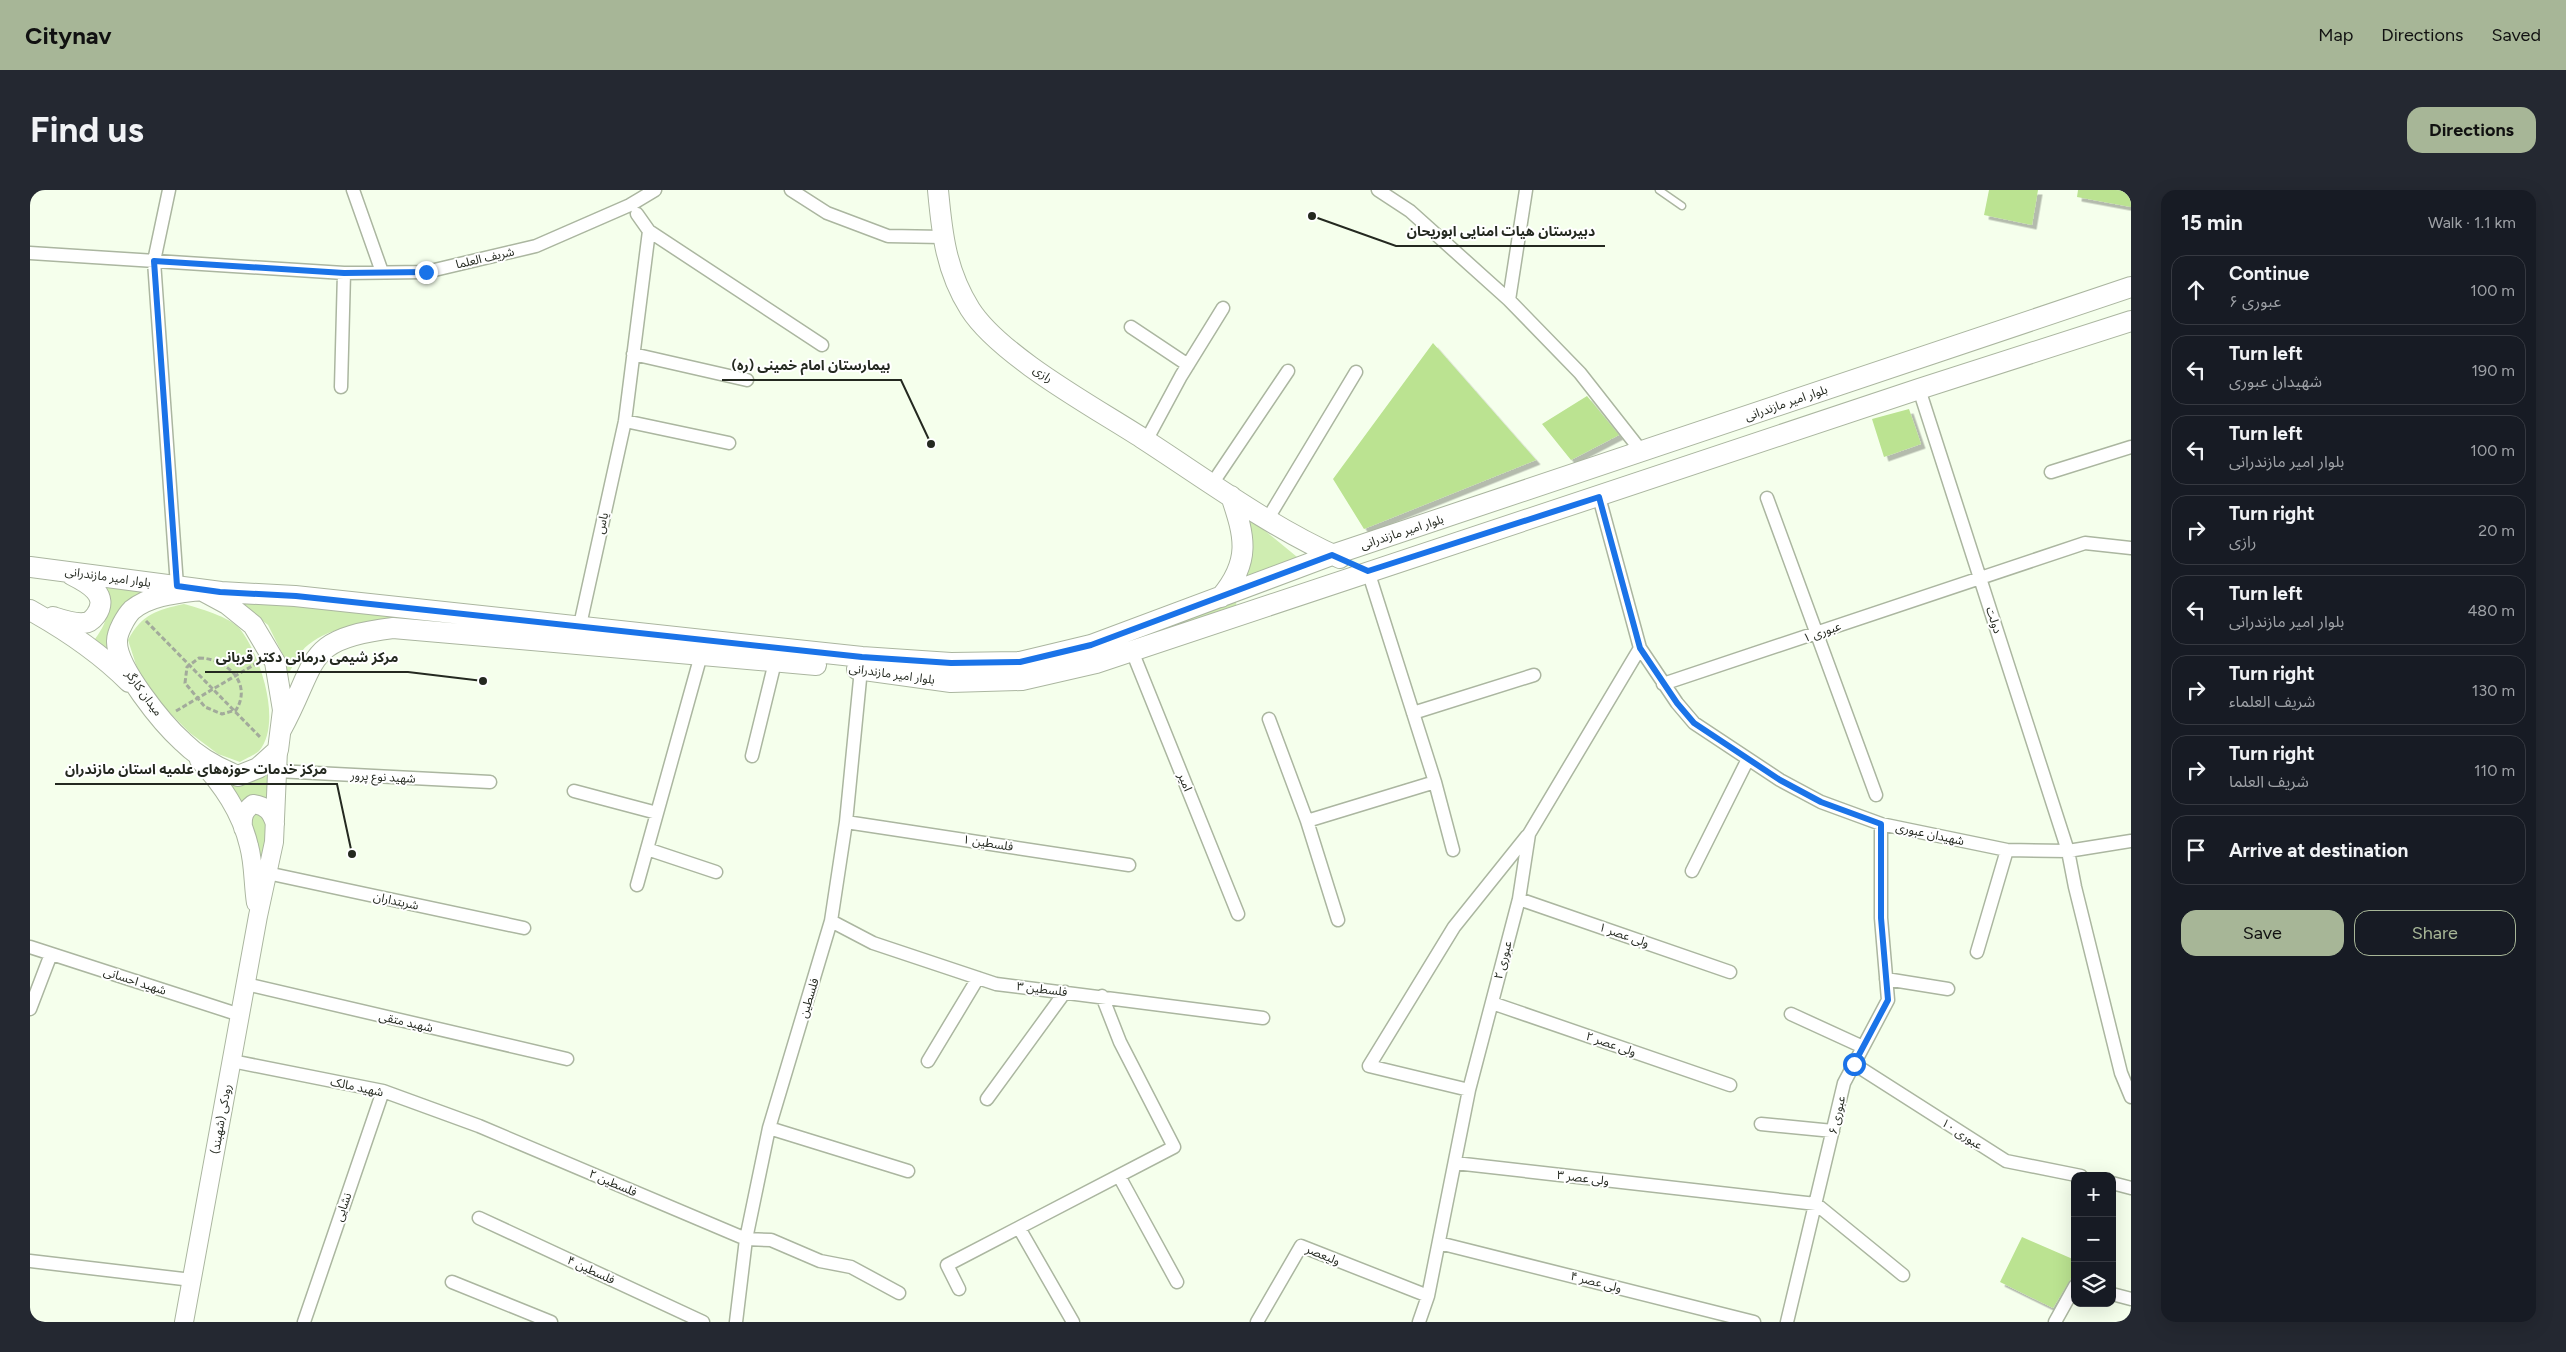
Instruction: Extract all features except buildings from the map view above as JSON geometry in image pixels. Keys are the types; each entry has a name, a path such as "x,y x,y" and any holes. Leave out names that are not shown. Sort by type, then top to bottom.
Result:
{"main road":[{"name":"رازی","path":"938,190 944,248 970,309 986,331 1038,371 1268,520 1332,555 1368,571"},
{"name":"بلوار امیر مازندرانی","path":"30,567 201,590 296,596 580,625 862,657 951,663 1020,662 1091,645 1332,555 2131,287"},
{"name":"بلوار امیر مازندرانی","path":"281,730 311,664 328,644 347,636 367,631 393,628 861,669 950,682 1022,680 1096,663 1368,571 1599,497 1919,388 2131,321"},
{"path":"1221,597 1234,581 1241,565 1240,522 1231,496"},
{"path":"31,610 72,623 86,623 93,619 102,602 99,593 86,582 64,571"},
{"path":"133,609 151,600 201,590 227,604 253,625 275,662 283,710 276,758"},
{"name":"میدان کارگر","path":"133,609 125,620 117,640 125,669 149,703 183,742 216,767 238,776 276,758"},
{"path":"31,610 76,638 115,669 149,703"},
{"name":"رودکی (شهبند)","path":"183,742 222,784 243,828 250,846 258,916"},
{"name":"رودکی (شهبند)","path":"184,1322 258,916 274,842 276,758"},
{"path":"243,828 242,818 245,810 253,804 261,805 271,812 275,824"}],"street":[{"path":"169,190 154,261 177,586"},
{"path":"353,190 382,272"},
{"name":"شریف العلما","path":"30,253 344,273 426,272 536,246 630,205 655,190"},
{"path":"792,190 827,213 888,236 943,237"},
{"path":"1378,190 1410,211 1510,300 1580,373 1642,452"},
{"path":"1510,300 1526,190"},
{"path":"637,214 649,231 822,345"},
{"name":"یاس","path":"580,625 625,422 649,231"},
{"path":"341,387 344,273"},
{"path":"1146,441 1188,365 1223,308"},
{"path":"1130,326 1188,365"},
{"path":"633,354 747,380"},
{"path":"1212,484 1288,371"},
{"path":"1268,520 1356,372"},
{"name":"دولت","path":"1919,388 2068,852"},
{"path":"625,422 730,443"},
{"path":"2051,472 2131,446"},
{"name":"شهیدان عبوری","path":"1599,497 1640,648 1663,684 1694,723 1780,780 1821,802 1881,824 2007,850 2068,852 2131,841"},
{"path":"1767,498 1876,794"},
{"name":"عبوری ۱","path":"1663,684 2085,543 2131,548"},
{"path":"1368,571 1435,782 1453,850"},
{"name":"عبوری ۲","path":"1419,1322 1428,1296 1469,1090 1519,899 1529,834 1640,648"},
{"name":"امیر","path":"1132,651 1238,914"},
{"path":"636,885 701,655"},
{"path":"752,756 775,662"},
{"name":"فلسطین","path":"736,1322 746,1239 769,1128 831,921 846,822 861,669"},
{"path":"1413,713 1534,675"},
{"path":"1269,719 1307,821 1338,920"},
{"name":"شهید نوع پرور","path":"276,758 490,782"},
{"path":"1692,871 1748,759"},
{"path":"1307,821 1435,782"},
{"path":"574,791 657,813"},
{"name":"فلسطین ۱","path":"846,822 1129,865"},
{"name":"عبوری ۶","path":"1787,1322 1844,1083 1888,1000 1881,918 1881,824"},
{"path":"1469,1090 1369,1066 1454,927 1529,834"},
{"path":"647,849 716,872"},
{"path":"1977,952 2007,850"},
{"path":"2068,852 2121,1073 2131,1097"},
{"name":"شربتداران","path":"267,873 524,928"},
{"name":"ولی عصر ۱","path":"1519,899 1730,972"},
{"name":"فلسطین ۳","path":"831,921 873,943 996,984 1263,1018"},
{"name":"شهید احسانی","path":"30,947 240,1015"},
{"path":"30,1009 51,954"},
{"path":"928,1061 978,978"},
{"path":"1886,979 1948,989"},
{"name":"شهید متقی","path":"246,984 566,1059"},
{"path":"987,1098 1065,992"},
{"path":"959,1289 947,1265 1174,1147 1120,1042 1102,996"},
{"name":"ولی عصر ۲","path":"1492,1003 1730,1085"},
{"path":"1791,1014 1863,1046"},
{"name":"شهید مالک","path":"232,1061 383,1091 479,1126"},
{"name":"عبوری ۱۰","path":"1854,1064 2006,1161 2071,1174"},
{"name":"نشایی","path":"304,1322 383,1091"},
{"path":"1761,1124 1833,1131"},
{"name":"فلسطین ۲","path":"479,1126 746,1239"},
{"path":"769,1128 908,1171"},
{"name":"ولی عصر ۳","path":"1455,1163 1816,1204"},
{"path":"1119,1176 1177,1282"},
{"path":"2116,1184 2131,1188"},
{"path":"1816,1204 1903,1275"},
{"name":"فلسطین ۴","path":"479,1218 703,1322"},
{"path":"1018,1228 1073,1322"},
{"path":"746,1239 771,1240 820,1261 851,1268 899,1293"},
{"name":"ولی عصر ۴","path":"1439,1243 1754,1322"},
{"name":"ولیعصر","path":"1257,1322 1301,1246 1428,1296"},
{"path":"30,1261 192,1280"},
{"path":"452,1282 551,1322"},
{"path":"2054,1322 2071,1293"},
{"path":"2116,1295 2131,1299"}],"lane":[{"path":"1659,190 1682,206"}],"path":[{"path":"133,609 236,710 276,758"},
{"path":"162,718 271,655"},
{"path":"199,658 211,658 236,676 242,688 242,700 236,710 222,714 205,707 196,699 186,683 187,667 191,664 199,658"}],"green space":[{"path":"1242,512 1302,561 1241,583"},
{"path":"93,580 147,593 114,656 95,639 105,623 107,610 103,596"},
{"path":"234,598 332,605 897,663 973,668 1018,666 1071,653 1224,599 1230,598 1236,602 1237,610 1230,615 1090,661 1020,676 942,676 913,671 398,621 351,626 328,633 305,648 288,674 283,655 268,625"},
{"path":"184,604 214,613 240,629 248,640 261,671 269,707 269,724 266,739 259,751 240,762 218,754 190,733 165,708 138,671 128,640 133,631 151,614"},
{"path":"271,765 270,806 239,808 221,774"},
{"path":"260,810 270,829 259,888 249,813"}],"place":[{"name":"دبیرستان هیات امنایی ابوریحان","path":"1312,216"},
{"name":"بیمارستان امام خمینی (ره)","path":"931,444"},
{"name":"مرکز شیمی درمانی دکتر قربانی","path":"483,681"},
{"name":"مرکز خدمات حوزه‌های علمیه استان مازندران","path":"352,854"}],"route":[{"path":"426,272 344,273 154,261 177,586 220,592 296,596 580,625 862,657 951,663 1020,662 1091,645 1332,555 1368,571 1599,497 1640,648 1663,684 1694,723 1780,780 1821,802 1851,811 1881,824 1881,918 1888,1000 1854,1064"}]}
